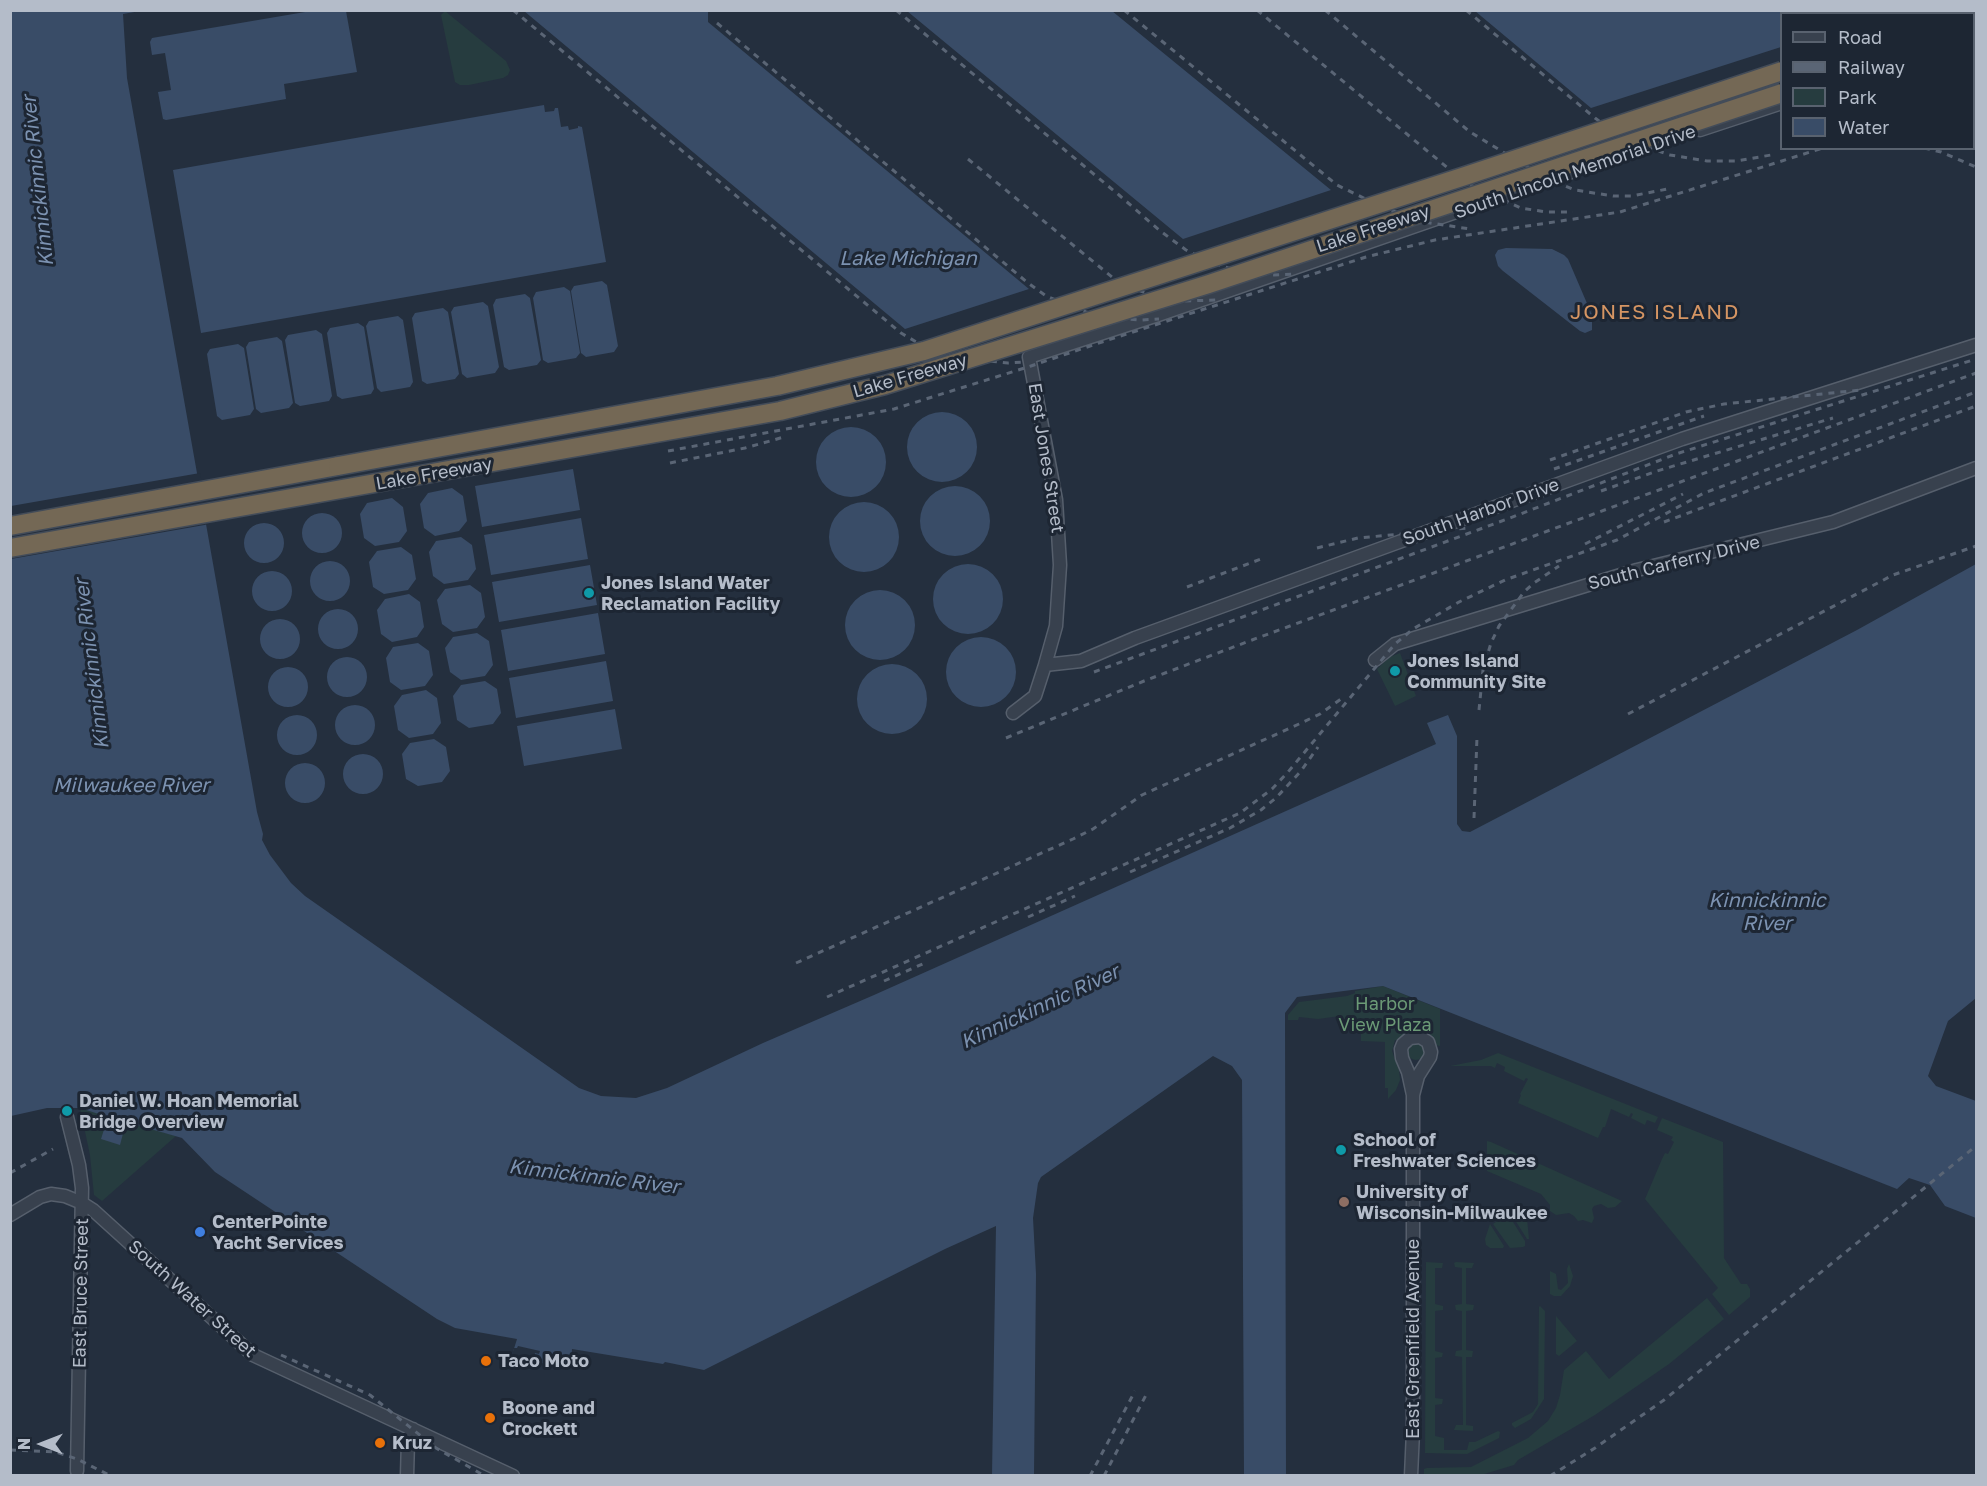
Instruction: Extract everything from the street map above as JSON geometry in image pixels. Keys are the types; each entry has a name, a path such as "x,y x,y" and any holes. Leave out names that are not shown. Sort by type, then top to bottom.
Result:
{"highway":[{"name":"Lake Freeway","path":"10,526 777,386 924,351 1780,72"},
{"name":"Lake Freeway","path":"10,548 780,411 874,388 1209,284 1780,94"}],"street":[{"name":"South Lincoln Memorial Drive","path":"1029,357 1158,315 1636,150 1780,105"},
{"name":"South Harbor Drive","path":"1045,665 1081,661 1135,638 1682,439 1977,345"},
{"name":"East Jones Street","path":"1029,357 1056,500 1060,565 1056,627 1045,665"},
{"name":"South Carferry Drive","path":"1375,660 1395,644 1404,641 1646,568 1833,522 1977,468"},
{"path":"1013,713 1035,696 1045,665"},
{"name":"East Greenfield Avenue","path":"1411,1476 1413,1095"},
{"name":"East Bruce Street","path":"67,1117 79,1165 82,1203 77,1471"},
{"name":"South Water Street","path":"10,1215 40,1197 51,1194 65,1196 82,1203 93,1210 253,1355 513,1476"},
{"path":"407,1476 408,1440 413,1429"}],"green space":[{"path":"445,11 506,61 510,70 508,75 469,85 460,85 455,82 441,15"},
{"path":"1400,653 1416,696 1395,706 1377,669 1390,657"},
{"name":"Harbor View Plaza","path":"1383,986 1440,1009 1440,1046 1435,1045 1418,1031 1406,1033 1399,1040 1395,1040 1392,1051 1400,1080 1396,1090 1388,1099 1388,1088 1385,1088 1385,1042 1361,1041 1361,1033 1364,1033 1364,1029 1355,1029 1351,1033 1351,1020 1341,1019 1340,1016 1318,1019 1299,1017 1298,1020 1288,1020 1288,1015 1299,1002 1347,996 1355,991"},
{"path":"1412,1042 1420,1042 1425,1047 1423,1058 1412,1060 1407,1055 1407,1047"},
{"path":"1498,1053 1658,1117 1655,1123 1647,1120 1645,1125 1631,1118 1633,1114 1631,1113 1629,1117 1611,1109 1605,1127 1598,1138 1518,1103 1528,1079 1524,1081 1504,1071 1505,1067 1497,1063 1495,1068 1491,1066 1450,1066 1481,1060"},
{"path":"80,1108 176,1136 102,1201 94,1195 90,1155"},
{"path":"1662,1118 1723,1142 1724,1258 1741,1284 1747,1284 1750,1289 1750,1297 1729,1315 1712,1294 1718,1288 1645,1199 1665,1153 1668,1154 1674,1142 1671,1140 1673,1137 1657,1130"},
{"path":"1487,1141 1622,1201 1615,1207 1608,1208 1601,1204 1594,1206 1592,1223 1578,1221 1569,1213 1556,1215 1550,1211 1550,1205 1541,1194 1487,1171"},
{"path":"1508,1209 1527,1218 1529,1239 1527,1239"},
{"path":"1508,1214 1525,1241 1523,1247 1510,1248 1493,1224"},
{"path":"1490,1224 1504,1246 1503,1248 1490,1248 1486,1245 1485,1239"},
{"path":"1426,1262 1443,1263 1442,1268 1435,1268 1435,1304 1443,1306 1443,1310 1435,1311 1435,1351 1443,1353 1442,1357 1435,1358 1435,1398 1443,1399 1442,1404 1435,1405 1435,1436 1444,1438 1444,1450 1467,1450 1469,1442 1475,1442 1500,1432 1499,1438 1467,1454 1425,1453"},
{"path":"1456,1262 1474,1263 1472,1268 1466,1268 1466,1304 1474,1305 1473,1310 1466,1311 1466,1350 1473,1351 1472,1357 1466,1357 1466,1425 1473,1426 1473,1431 1454,1430 1456,1425 1463,1425 1462,1357 1455,1356 1456,1351 1462,1350 1462,1311 1456,1310 1455,1305 1462,1304 1462,1268 1455,1267"},
{"path":"1569,1264 1573,1276 1570,1286 1561,1296 1550,1294 1550,1271 1556,1274 1558,1289 1561,1290 1568,1283"},
{"path":"1707,1298 1724,1319 1669,1364 1595,1415 1518,1460 1514,1465 1481,1475 1424,1475 1424,1469 1427,1468 1471,1467 1528,1438 1548,1421 1556,1408 1564,1370 1586,1351 1609,1379"},
{"path":"1540,1306 1545,1311 1544,1399 1531,1419 1515,1428 1512,1423 1533,1412 1538,1404"},
{"path":"1556,1316 1577,1341 1559,1356 1556,1354"}],"water":[{"name":"Kinnickinnic River","path":"10,11 140,11 123,14 127,78 257,812 263,834 262,840 291,883 305,896 579,1088 601,1096 636,1098 667,1088 763,1043 1436,744 1427,723 1448,715 1457,736 1457,824 1462,831 1470,832 1857,630 1976,564 1976,998 1948,1021 1928,1076 1936,1086 1976,1101 1976,1218 1945,1206 1930,1185 1909,1178 1897,1189 1383,986 1297,997 1285,1013 1286,1475 1244,1475 1242,1080 1232,1066 1213,1056 1041,1177 1033,1218 1036,1274 1034,1475 992,1475 996,1226 945,1249 704,1370 572,1349 571,1365 539,1363 512,1355 517,1339 455,1328 437,1319 215,1172 182,1138 126,1122 120,1145 101,1139 108,1117 80,1108 47,1108 11,1116"},
{"path":"311,11 346,11 357,72 284,84 286,99 163,119 158,92 171,90 165,53 152,55 150,42 152,38"},
{"name":"Lake Michigan","path":"524,11 711,11 708,12 708,22 1029,289 905,329"},
{"path":"907,11 1112,11 1331,190 1183,239"},
{"path":"1475,11 1893,11 1780,12 1780,47 1591,108"},
{"path":"544,105 545,112 558,108 561,127 568,126 569,130 578,128 578,126 582,127 606,262 201,333 173,170"},
{"path":"1506,248 1552,249 1564,255 1568,259 1592,315 1592,330 1585,333 1580,331 1503,271 1498,266 1495,255 1498,250"},
{"path":"602,281 607,285 618,346 614,352 586,357 581,353 571,291 574,286"},
{"path":"564,287 570,291 580,353 576,358 548,363 543,360 533,298 536,292"},
{"path":"525,294 530,298 541,360 537,365 509,370 504,367 493,305 496,299"},
{"path":"483,302 488,306 499,367 495,373 467,378 462,374 451,312 454,307"},
{"path":"443,308 448,312 459,374 455,379 427,384 422,381 412,318 415,313"},
{"path":"398,316 403,320 413,382 410,387 381,392 377,388 366,326 369,321"},
{"path":"358,323 364,327 374,389 371,394 342,399 337,396 327,333 330,328"},
{"path":"316,330 322,334 332,396 329,401 300,406 295,403 285,340 288,335"},
{"path":"277,337 282,341 293,403 289,408 261,413 256,409 246,347 249,342"},
{"path":"238,344 244,348 254,409 250,415 222,420 217,416 207,354 210,349"},
{"path":"942,412 955,415 967,422 974,434 977,447 974,460 967,472 955,479 942,482 929,479 917,472 910,460 907,447 910,434 917,422 929,415"},
{"path":"851,427 864,430 876,437 883,449 886,462 883,475 876,487 864,494 851,497 838,494 826,487 819,475 816,462 819,449 826,437 838,430"},
{"path":"573,469 580,510 482,527 475,486"},
{"path":"955,486 968,489 980,496 987,508 990,521 987,534 980,546 968,553 955,556 942,553 930,546 923,534 920,521 923,508 930,496 942,489"},
{"path":"452,488 463,496 467,521 459,531 435,536 424,528 420,504 428,493"},
{"path":"392,498 403,507 407,531 399,542 375,546 364,538 360,514 367,503"},
{"path":"864,502 877,505 889,512 896,524 899,537 896,550 889,562 877,569 864,572 851,569 839,562 832,550 829,537 832,524 839,512 851,505"},
{"path":"322,513 336,519 342,533 336,547 322,553 308,547 302,533 308,519"},
{"path":"581,518 588,559 491,575 484,535"},
{"path":"264,523 278,529 284,543 278,557 264,563 250,557 244,543 250,529"},
{"path":"461,537 472,545 476,569 468,580 444,584 433,576 429,552 436,541"},
{"path":"401,547 412,555 416,579 408,590 384,594 373,587 369,562 377,551"},
{"path":"330,561 344,567 350,581 344,595 330,601 316,595 310,581 316,567"},
{"path":"968,564 981,567 993,574 1000,586 1003,599 1000,612 993,624 981,631 968,634 955,631 943,624 936,612 933,599 936,586 943,574 955,567"},
{"path":"590,565 597,605 499,622 492,582"},
{"path":"272,571 286,577 292,591 286,605 272,611 258,605 252,591 258,577"},
{"path":"470,585 481,593 485,617 477,628 453,632 442,624 437,600 445,589"},
{"path":"880,590 893,593 905,600 912,612 915,625 912,638 905,650 893,657 880,660 867,657 855,650 848,638 845,625 848,612 855,600 867,593"},
{"path":"409,594 420,602 424,627 417,637 392,642 381,634 377,610 385,599"},
{"path":"338,609 352,615 358,629 352,643 338,649 324,643 318,629 324,615"},
{"path":"598,613 605,654 508,671 501,630"},
{"path":"280,619 294,625 300,639 294,653 280,659 266,653 260,639 266,625"},
{"path":"477,633 489,641 493,665 485,676 461,680 450,672 445,648 453,637"},
{"path":"981,637 994,640 1006,647 1013,659 1016,672 1013,685 1006,697 994,704 981,707 968,704 956,697 949,685 946,672 949,659 956,647 968,640"},
{"path":"418,643 429,651 433,675 425,686 401,690 390,682 386,658 393,647"},
{"path":"347,657 361,663 367,677 361,691 347,697 333,691 327,677 333,663"},
{"path":"606,661 613,701 516,718 509,678"},
{"path":"892,664 905,667 917,674 924,686 927,699 924,712 917,724 905,731 892,734 879,731 867,724 860,712 857,699 860,686 867,674 879,667"},
{"path":"288,667 302,673 308,687 302,701 288,707 274,701 268,687 274,673"},
{"path":"485,681 497,689 501,713 493,724 469,728 457,720 453,696 461,685"},
{"path":"426,690 437,698 441,723 433,734 409,738 398,730 394,706 402,695"},
{"path":"355,705 369,711 375,725 369,739 355,745 341,739 335,725 341,711"},
{"path":"615,709 622,749 524,766 517,726"},
{"path":"297,715 311,721 317,735 311,749 297,755 283,749 277,735 283,721"},
{"path":"434,739 446,747 450,771 442,782 418,786 406,779 402,754 410,743"},
{"path":"363,754 377,760 383,774 377,788 363,794 349,788 343,774 349,760"},
{"path":"305,763 319,769 325,783 319,797 305,803 291,797 285,783 291,769"}],"pier":[{"path":"200,473 210,524 11,559 11,506"},
{"path":"518,1346 540,1351 539,1354 535,1353 533,1361 512,1355 514,1348"}],"railway":[{"path":"513,10 901,333 918,343 970,359 1008,363 1023,362"},
{"path":"896,10 1159,230 1186,250 1231,269 1274,275 1296,274"},
{"path":"1124,10 1337,185 1382,207 1424,222 1470,229"},
{"path":"1257,10 1466,183 1521,208 1546,212 1573,212"},
{"path":"1325,10 1470,132 1546,178 1575,190 1613,196 1632,196 1667,189"},
{"path":"1466,10 1595,118 1624,139 1670,155 1707,161 1736,161 1771,155"},
{"path":"717,23 1046,296 1086,312 1112,318 1159,319"},
{"path":"668,451 894,409 1366,257 1435,240 1620,212 1817,150"},
{"path":"1932,150 1976,167"},
{"path":"968,159 1112,277 1154,296 1184,301 1217,300"},
{"path":"1094,672 1676,454 1976,359"},
{"path":"1006,738 1144,681 1252,640 1976,373"},
{"path":"1550,460 1686,412 1724,404 1861,390"},
{"path":"827,997 1240,813 1272,789 1288,772 1395,644 1413,629 1459,602 1505,580 1617,540 1704,493 1976,392"},
{"path":"1664,522 1976,406"},
{"path":"1554,469 1704,416"},
{"path":"1601,491 1657,471 1833,418"},
{"path":"670,463 745,448 784,437"},
{"path":"1585,544 1683,494"},
{"path":"1317,548 1358,538 1467,528"},
{"path":"1628,714 1893,575 1976,546"},
{"path":"1187,587 1261,559"},
{"path":"1479,710 1483,670 1499,626 1524,592 1559,566"},
{"path":"796,963 1073,839 1093,829 1142,795 1320,714 1345,696"},
{"path":"1474,818 1477,737"},
{"path":"1130,872 1230,828 1261,810 1276,798 1301,771 1318,747"},
{"path":"1028,917 1075,896"},
{"path":"884,981 927,962"},
{"path":"1550,1476 1664,1400 1976,1146"},
{"path":"10,1173 53,1149"},
{"path":"281,1355 370,1395 436,1448 485,1476"},
{"path":"1090,1476 1135,1391"},
{"path":"1104,1476 1146,1395"},
{"path":"10,1450 56,1452 77,1459 111,1476"}],"place":[{"name":"Jones Island Water Reclamation Facility","path":"589,593"},
{"name":"Jones Island Community Site","path":"1395,671"},
{"name":"Daniel W. Hoan Memorial Bridge Overview","path":"67,1111"},
{"name":"School of Freshwater Sciences","path":"1341,1150"},
{"name":"University of Wisconsin-Milwaukee","path":"1344,1202"},
{"name":"CenterPointe Yacht Services","path":"200,1232"},
{"name":"Taco Moto","path":"486,1361"},
{"name":"Boone and Crockett","path":"490,1418"},
{"name":"Kruz","path":"380,1443"}],"district":[{"name":"JONES ISLAND","path":"1655,312"}],"water label":[{"name":"Milwaukee River","path":"131,786"}]}
